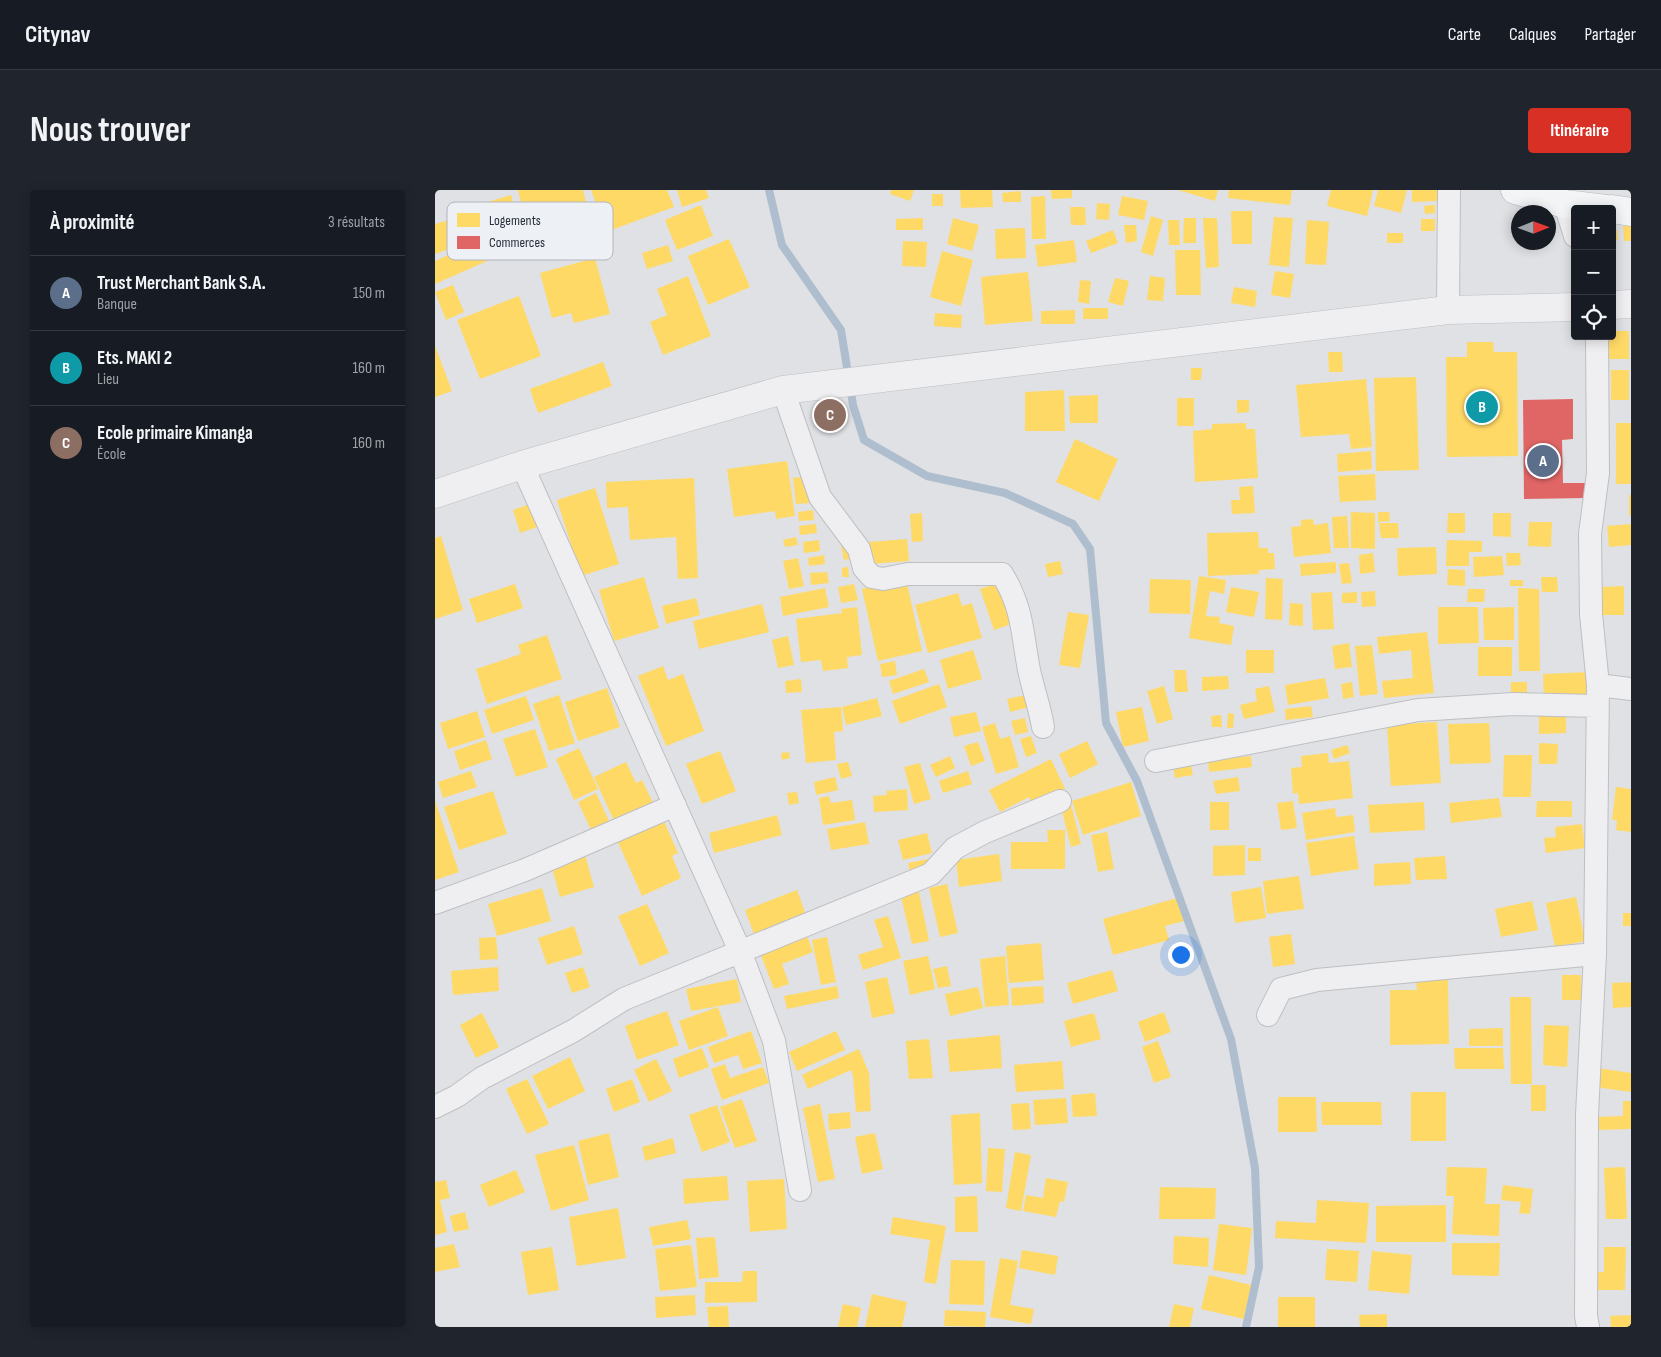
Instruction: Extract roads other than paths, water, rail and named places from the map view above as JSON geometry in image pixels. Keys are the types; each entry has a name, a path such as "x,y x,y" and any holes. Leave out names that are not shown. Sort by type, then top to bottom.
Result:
{"highway":[{"path":"1515,190 1564,197 1592,205"},
{"path":"1616,210 1631,212"}],"street":[{"path":"1448,310 1449,190"},
{"path":"1564,197 1571,222"},
{"path":"1616,305 1631,304"},
{"path":"435,494 522,465 783,390 878,377 1448,310 1571,307"},
{"path":"1589,1327 1586,1316 1587,1115 1595,954 1597,695 1591,614 1590,534 1599,473 1597,340"},
{"path":"783,390 819,498 859,549 864,568 872,577 883,579 908,574 1002,574 1017,602 1026,639 1029,672 1043,727"},
{"path":"522,465 740,951 774,1041 801,1190"},
{"path":"1156,761 1418,710 1597,695 1631,689"},
{"path":"435,1107 457,1096 482,1078 573,1030 624,999 931,874 955,848 985,832 1061,801"},
{"path":"435,903 525,870 675,805"},
{"path":"1268,1015 1281,990 1317,980 1595,954"}],"waterway":[{"path":"769,190 782,245 841,330 853,405 864,440 927,476 1005,493 1073,524 1090,549 1106,723 1137,781 1231,1039 1255,1168 1259,1267 1246,1327"}],"place":[{"name":"Ets. MAKI 2","path":"1482,407"},
{"name":"Ecole primaire Kimanga","path":"830,415"},
{"name":"Trust Merchant Bank S.A.","path":"1543,461"}]}
